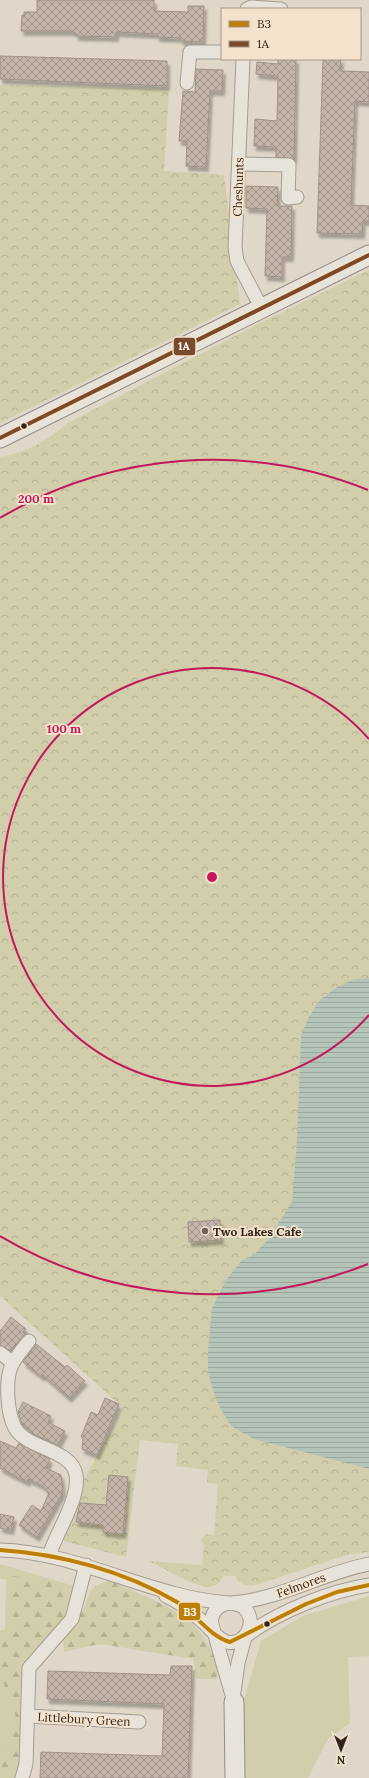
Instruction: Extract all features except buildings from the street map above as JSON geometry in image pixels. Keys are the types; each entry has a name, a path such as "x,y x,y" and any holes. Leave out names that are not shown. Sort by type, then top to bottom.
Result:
{"street":[{"path":"249,8 266,8"},
{"path":"187,82 190,52 221,52"},
{"name":"Cheshunts","path":"243,60 235,247 237,261 262,309"},
{"path":"239,164 288,165 288,198 298,197"},
{"path":"0,438 262,309 338,269 369,255"},
{"path":"29,1341 12,1362 8,1376 11,1420 22,1436 66,1459 72,1466 76,1475 76,1487 72,1501 53,1541 49,1556"},
{"path":"0,1353 12,1362"},
{"name":"Felmores","path":"0,1550 21,1550 49,1556 86,1565 144,1585 199,1600 230,1603 263,1598 336,1572 369,1564"},
{"name":"Littlebury Green","path":"22,1778 26,1764 29,1668 72,1619 86,1565"},
{"name":"Felmores","path":"144,1585 188,1609 214,1633"},
{"name":"Felmores","path":"245,1637 270,1621 308,1604 345,1591 369,1585"},
{"path":"234,1702 211,1625 214,1612 218,1607 230,1603 243,1607 248,1612 250,1625 245,1637 235,1682 235,1778"},
{"path":"214,1633 219,1638 227,1642 236,1641 245,1637"},
{"name":"Littlebury Green","path":"28,1716 139,1722"}],"green space":[{"path":"0,85 169,89 164,171 224,175 240,304 0,423"},
{"path":"369,270 369,1552 347,1555 255,1585 243,1584 237,1579 236,1576 223,1576 217,1584 206,1587 200,1586 148,1561 202,1565 204,1545 201,1541 205,1534 214,1535 218,1484 207,1483 208,1470 176,1466 178,1444 140,1440 126,1557 63,1541 75,1496 123,1408 0,1296 0,457 18,453 44,441 66,424 258,324"},
{"path":"0,1564 74,1586 66,1622 23,1662 18,1778 0,1778 0,1630 5,1630 6,1579 0,1579"},
{"path":"9,1576 45,1579 72,1593 60,1625 23,1662 20,1771 0,1773 0,1768 17,1720 0,1673 0,1633 9,1633"},
{"path":"110,1581 168,1607 197,1628 220,1665 216,1679 197,1679 193,1659 100,1644 64,1652 63,1631 79,1617 92,1589 102,1583"},
{"path":"369,1596 369,1656 348,1657 350,1723 328,1739 308,1778 243,1778 243,1704 261,1641 303,1616"}],"shaded area":[{"path":"369,978 369,1469 254,1439 231,1426 219,1406 213,1390 208,1372 208,1350 212,1308 226,1280 242,1260 254,1255 269,1238 292,1202 297,1140 301,1035 309,1017 320,1000 336,988 354,979"}],"transit line":[{"name":"1A","path":"0,438 369,255"},
{"name":"B3","path":"0,1550 46,1555 69,1560 136,1581 177,1602 215,1635 230,1642 306,1604 337,1592 369,1585"}],"place":[{"name":"Two Lakes Cafe","path":"205,1231"}]}
